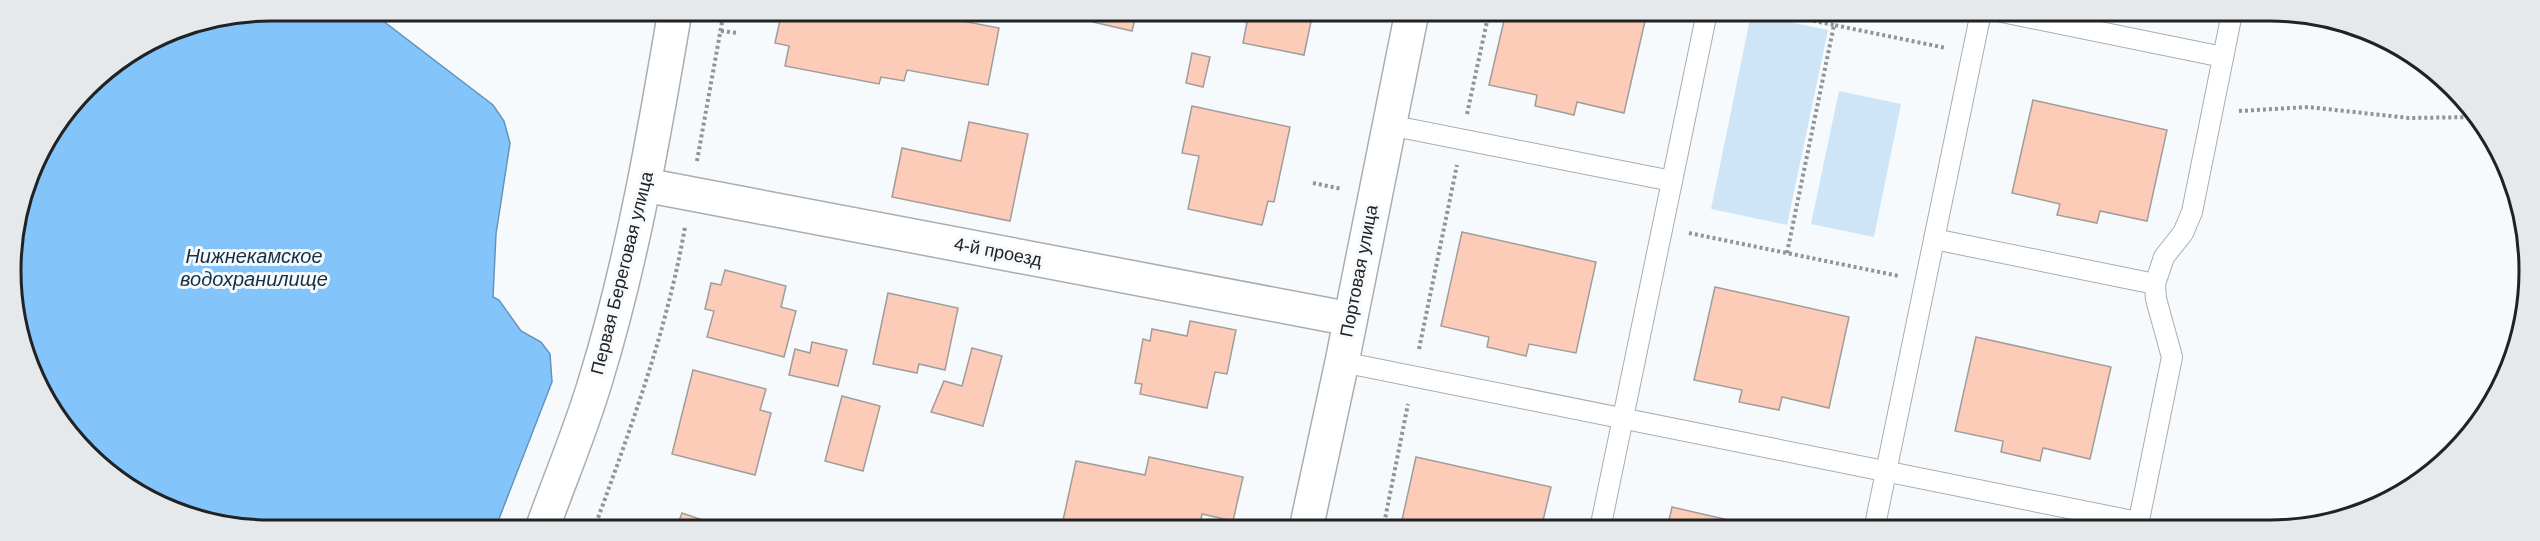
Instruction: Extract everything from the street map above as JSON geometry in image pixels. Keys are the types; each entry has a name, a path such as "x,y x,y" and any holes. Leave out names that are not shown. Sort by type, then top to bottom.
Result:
{"street":[{"name":"Первая Береговая улица","path":"545,520 596,380 645,185 673,21"},
{"name":"Портовая улица","path":"1308,520 1410,21"},
{"name":"4-й проезд","path":"645,185 1350,319"}],"lane":[{"path":"1602,520 1705,21"},
{"path":"1876,520 1979,21"},
{"path":"2046,21 2223,57"},
{"path":"2139,520 2172,357 2156,299 2155,284 2164,257 2188,224 2230,21"},
{"path":"1389,124 1672,181"},
{"path":"1934,239 2155,284"},
{"path":"1342,362 1886,471 2111,520"}],"path":[{"path":"597,520 641,401 677,277 722,21"},
{"path":"1385,520 1487,21"},
{"path":"1815,21 1972,54"},
{"path":"1787,253 1834,25"},
{"path":"720,31 738,33"},
{"path":"2211,113 2308,107 2409,118 2466,117"},
{"path":"1662,227 1925,281"}],"shaded area":[{"path":"1750,21 1785,21 1828,30 1787,225 1711,209"},
{"path":"1839,91 1901,104 1874,237 1811,224"}],"water":[{"name":"Нижнекамское водохранилище","path":"383,21 493,105 504,121 510,143 496,234 493,297 499,300 521,331 541,342 550,354 552,382 498,520 270,520 238,518 190,507 146,487 106,458 83,435 63,409 47,381 34,351 23,303 21,270 23,238 34,190 54,146 83,106 106,83 132,63 160,47 190,34 238,23"}],"building":[{"path":"780,21 962,21 999,28 988,85 907,70 904,81 881,77 879,84 785,66 789,46 775,43"},
{"path":"1089,21 1134,21 1132,31"},
{"path":"1242,21 1311,21 1304,55 1243,43 1247,22"},
{"path":"1504,21 1645,21 1624,113 1577,102 1574,115 1535,106 1537,95 1489,85"},
{"path":"1192,53 1210,57 1203,87 1186,83"},
{"path":"2033,100 2167,130 2147,221 2100,211 2097,223 2057,215 2060,204 2012,193"},
{"path":"1192,106 1290,127 1274,202 1268,201 1262,225 1188,209 1199,156 1182,153"},
{"path":"969,122 1028,134 1010,221 892,197 902,148 961,161"},
{"path":"1462,232 1596,262 1576,353 1529,344 1526,356 1487,347 1489,337 1441,326"},
{"path":"725,270 786,286 781,307 796,311 784,357 707,337 714,311 705,309 711,283 721,285"},
{"path":"1715,287 1849,317 1829,408 1782,397 1779,410 1739,402 1742,390 1694,380"},
{"path":"888,293 958,308 945,370 919,364 917,373 873,364"},
{"path":"1190,321 1236,330 1227,374 1215,372 1207,408 1140,394 1142,384 1135,383 1143,339 1150,341 1152,329 1187,336"},
{"path":"1976,337 2111,367 2090,459 2043,448 2040,461 2001,452 2003,441 1955,431"},
{"path":"812,342 847,350 838,386 789,375 795,349 810,353"},
{"path":"972,348 1002,356 983,426 931,412 944,381 962,386"},
{"path":"693,370 766,389 760,410 771,413 755,475 672,454"},
{"path":"842,396 880,406 863,471 825,461"},
{"path":"1149,457 1243,477 1233,520 1202,514 1201,520 1063,520 1076,461 1145,475"},
{"path":"1416,457 1551,487 1543,520 1402,520"},
{"path":"1672,507 1729,520 1669,520"},
{"path":"682,513 703,520 679,520"}]}
